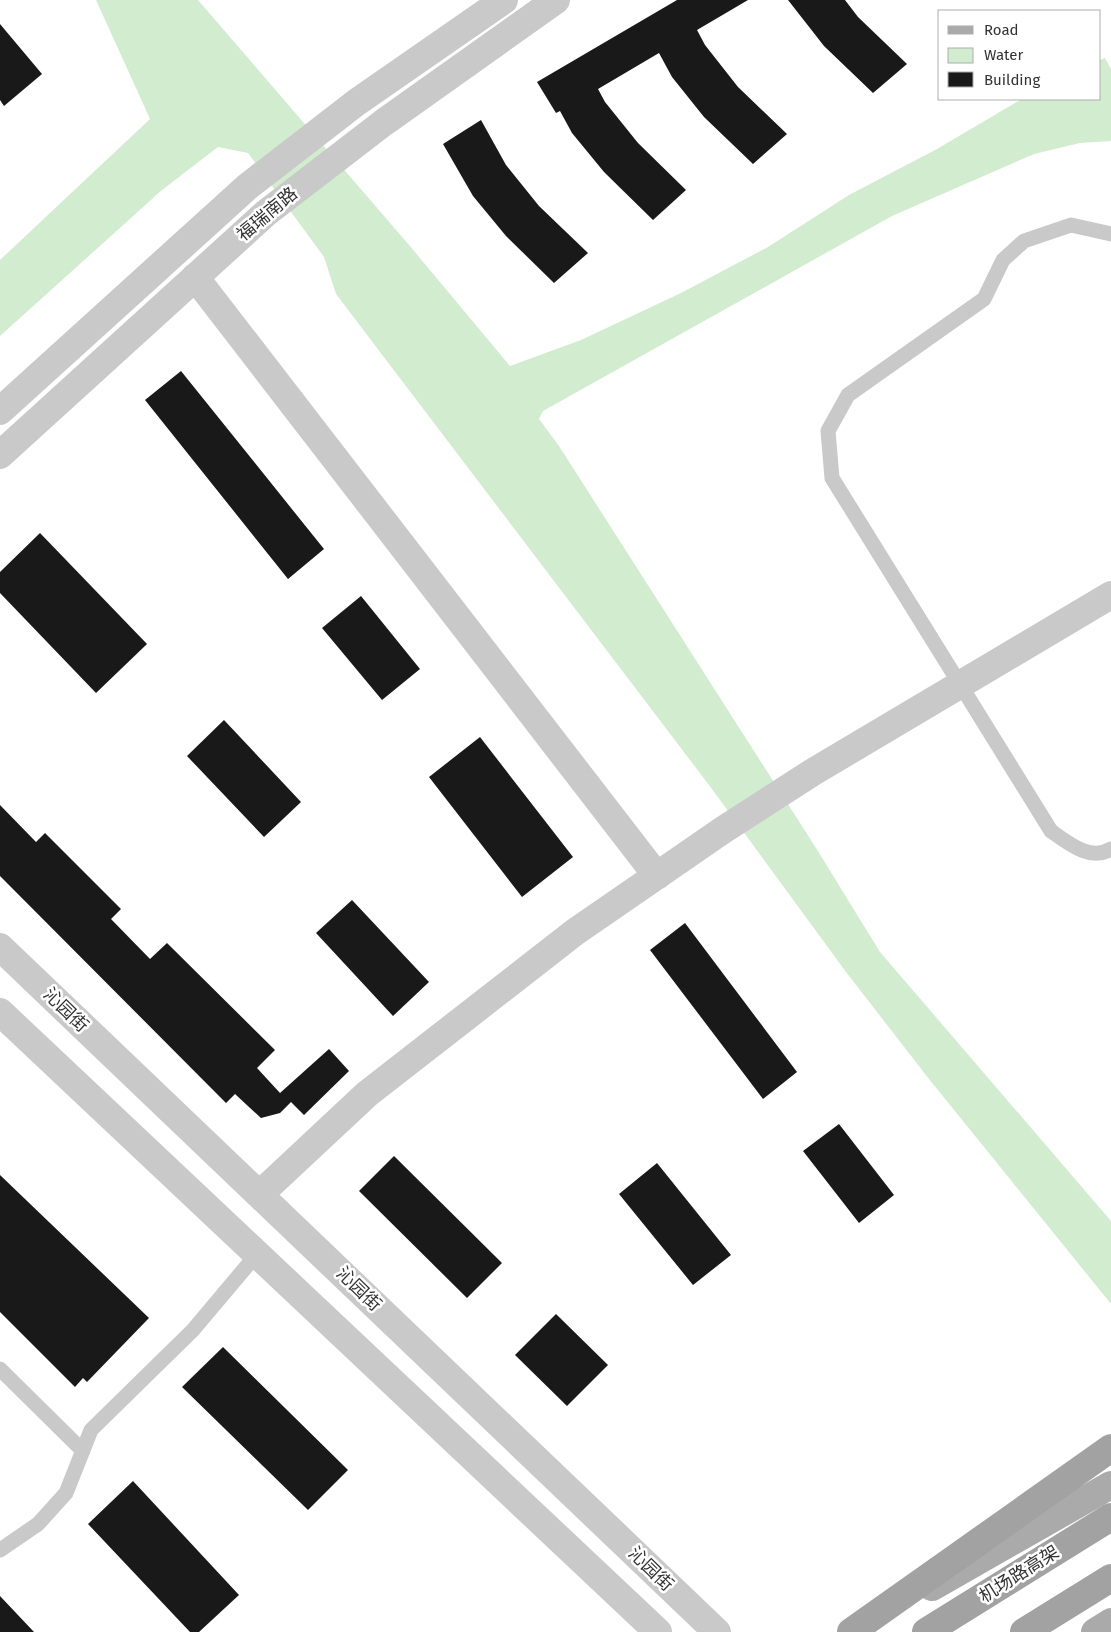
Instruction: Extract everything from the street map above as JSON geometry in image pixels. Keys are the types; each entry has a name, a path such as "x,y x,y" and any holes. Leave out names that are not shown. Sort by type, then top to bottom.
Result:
{"highway":[{"path":"852,1632 1111,1448"},
{"name":"机场路高架","path":"926,1632 1111,1517"},
{"path":"1024,1632 1111,1578"}],"main road":[{"path":"852,1632 1111,1484"},
{"path":"1095,1632 1111,1622"}],"street":[{"name":"福瑞南路","path":"0,411 247,187 429,50 504,0"},
{"name":"福瑞南路","path":"0,456 266,212 363,138 556,0"},
{"path":"195,277 657,876"},
{"path":"260,1194 367,1094 575,932 723,830 813,772 1111,595"},
{"name":"沁园街","path":"0,948 717,1632"},
{"path":"0,1012 658,1632"}],"lane":[{"path":"1111,234 1071,225 1024,241 1003,260 984,299 848,395 828,431 832,478 1050,831 1081,852 1107,852 1111,849"},
{"path":"0,1550 38,1524 66,1493 91,1430 193,1330 257,1254"},
{"path":"0,1369 83,1451"}],"water":[{"path":"96,0 198,0 409,245 510,366 581,340 681,293 768,247 849,195 937,149 1020,100 1101,100 1101,60 1105,58 1111,69 1111,141 1080,143 1034,154 892,216 543,411 539,419 559,446 816,848 880,952 1111,1221 1111,1304 929,1079 846,972 709,785 336,294 324,257 248,153 218,147 162,190 0,336 0,260 150,119"}],"building":[{"path":"677,0 748,0 697,30 705,45 738,87 787,134 753,164 704,117 672,77 659,53 598,89 605,102 638,143 686,190 653,220 604,172 572,133 560,111 556,113 537,82"},
{"path":"788,0 845,0 858,17 907,64 873,93 824,46"},
{"path":"0,24 42,74 4,106 0,100"},
{"path":"481,120 506,165 539,206 588,253 554,283 506,236 473,196 443,144"},
{"path":"181,371 324,549 288,579 145,400"},
{"path":"40,533 147,644 96,693 0,593 0,572"},
{"path":"361,596 420,669 382,700 322,628"},
{"path":"224,720 301,802 264,837 187,756"},
{"path":"480,737 573,857 522,897 429,777"},
{"path":"0,805 36,842 45,833 121,909 111,919 150,959 167,943 275,1050 257,1068 280,1093 329,1049 349,1071 304,1115 291,1102 280,1113 261,1118 235,1094 226,1103 0,876"},
{"path":"352,900 429,982 393,1016 316,933"},
{"path":"685,923 797,1072 763,1099 650,950"},
{"path":"839,1124 894,1195 859,1223 803,1151"},
{"path":"394,1156 502,1263 467,1298 359,1191"},
{"path":"657,1163 731,1255 693,1285 619,1194"},
{"path":"0,1175 149,1318 87,1382 83,1378 75,1387 0,1312"},
{"path":"556,1314 608,1365 567,1406 515,1355"},
{"path":"223,1347 348,1470 308,1510 182,1387"},
{"path":"133,1481 239,1595 199,1632 190,1632 88,1524"},
{"path":"0,1596 34,1632 0,1632"}]}
